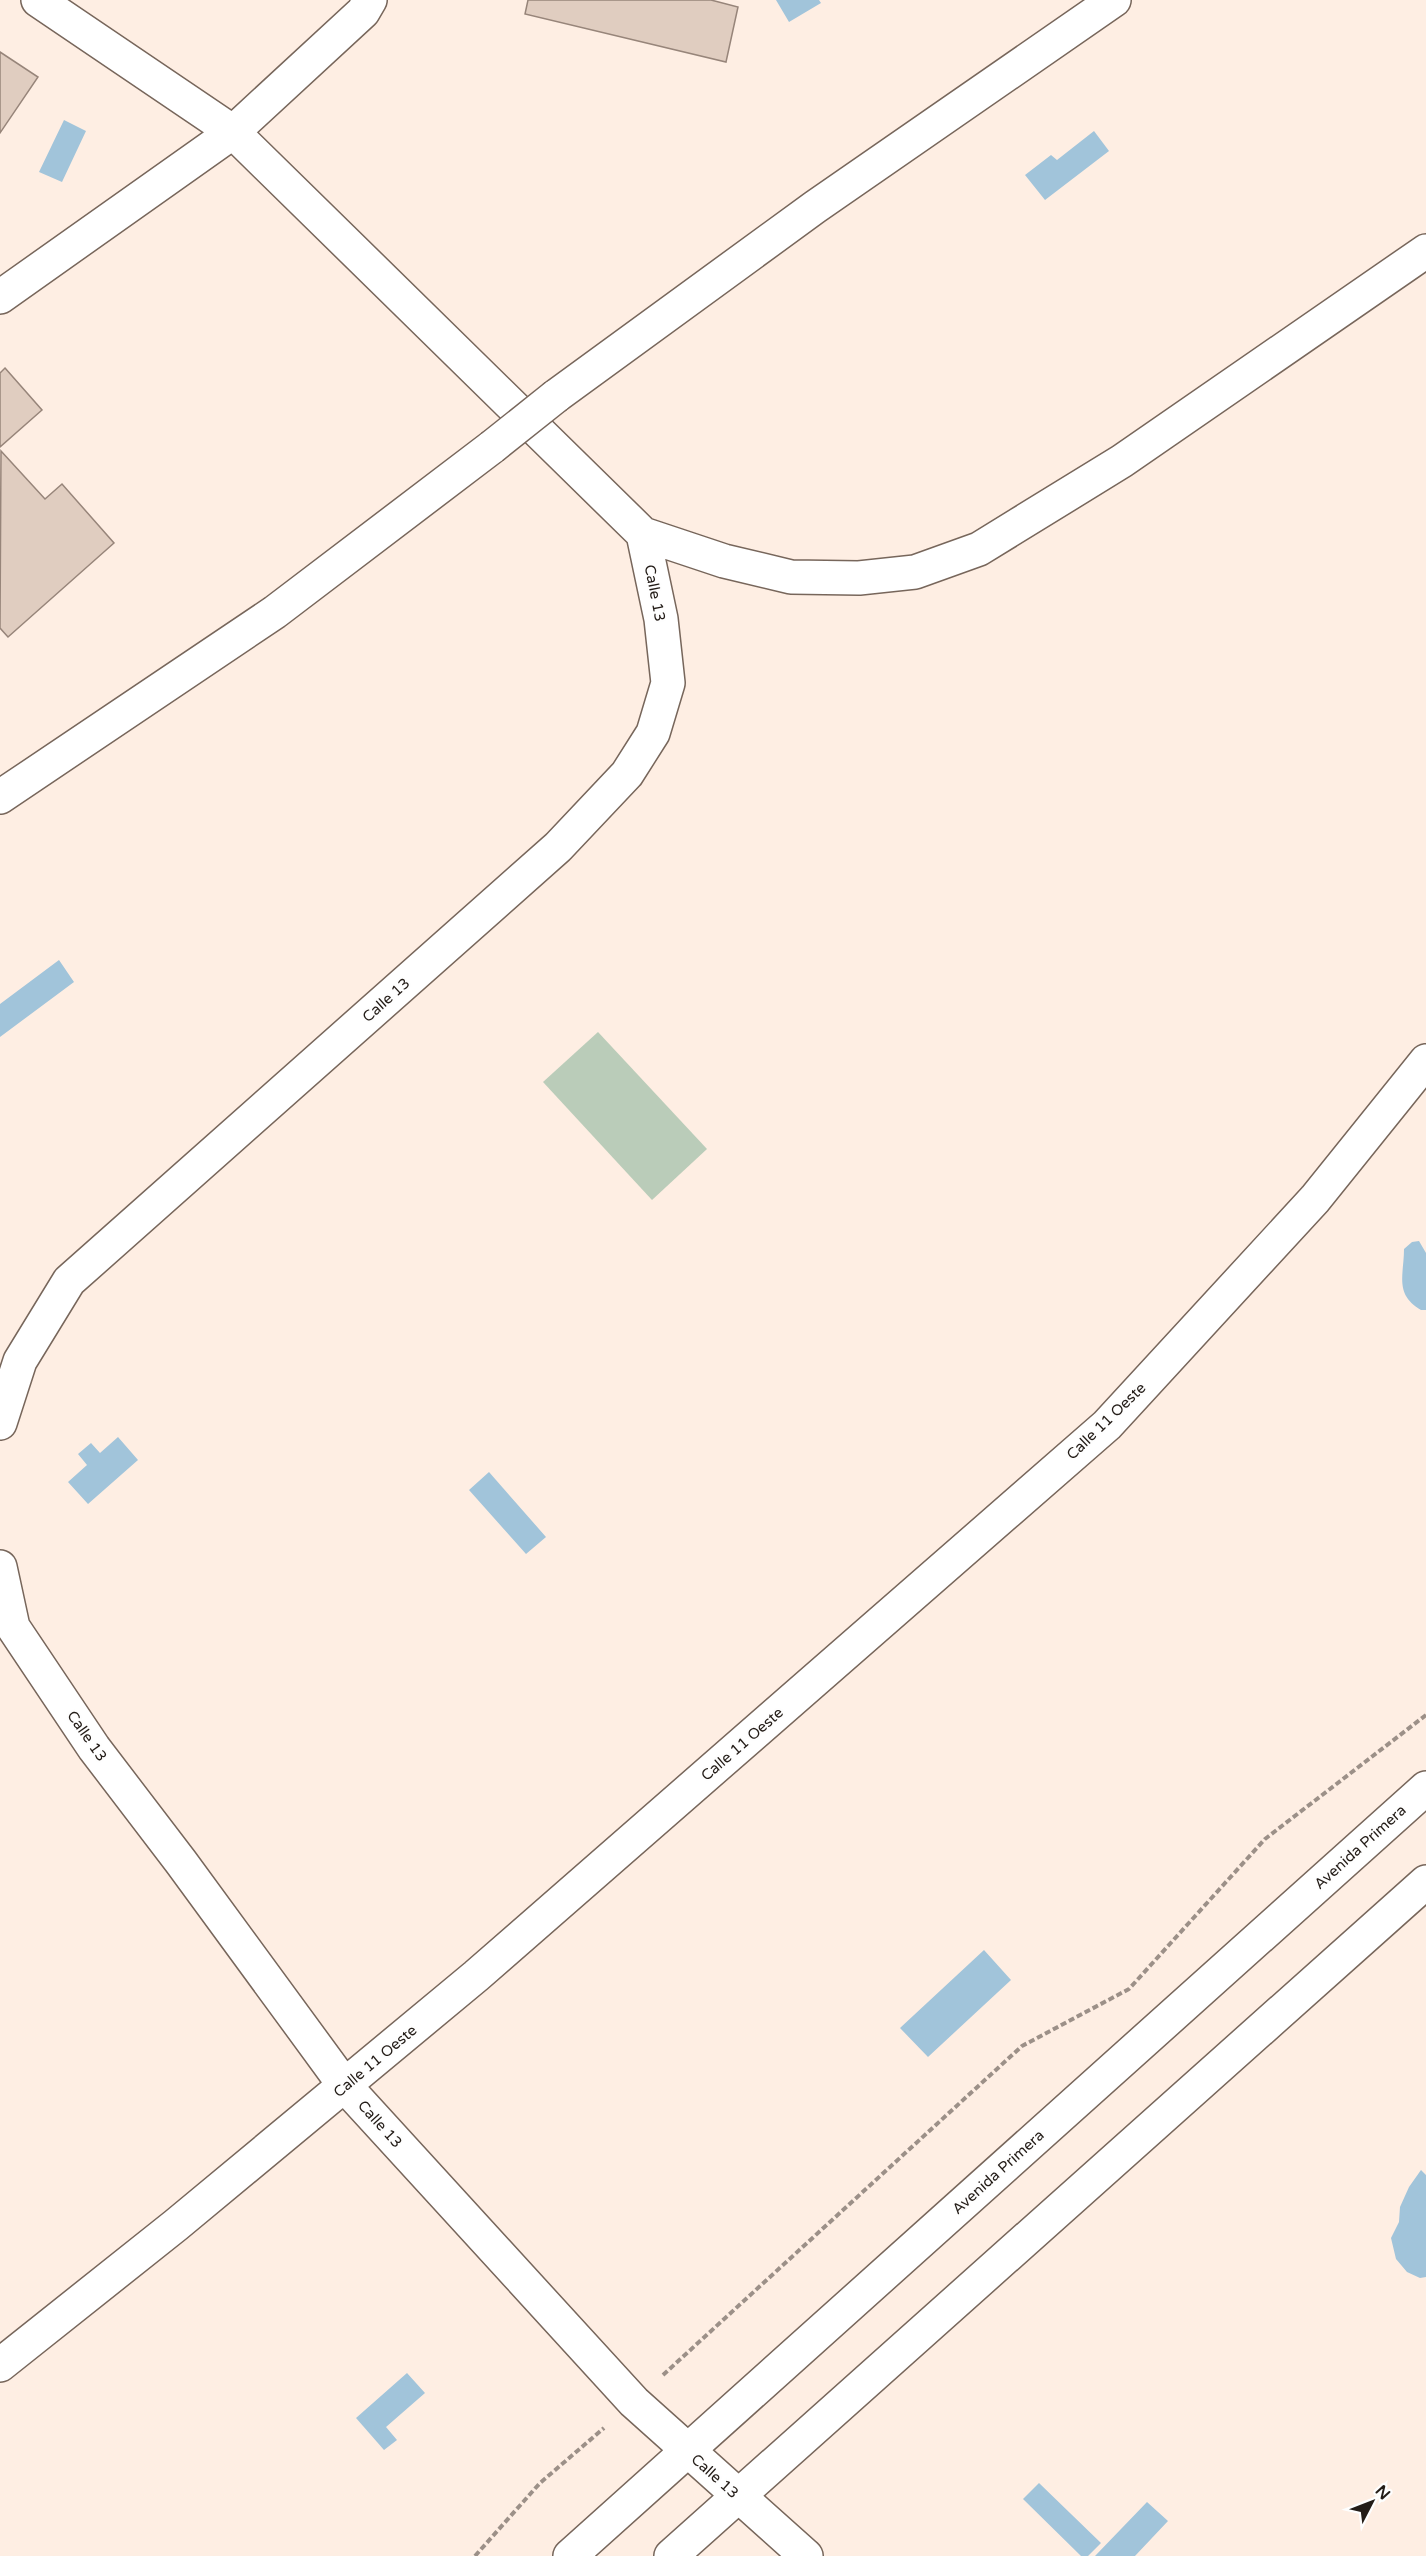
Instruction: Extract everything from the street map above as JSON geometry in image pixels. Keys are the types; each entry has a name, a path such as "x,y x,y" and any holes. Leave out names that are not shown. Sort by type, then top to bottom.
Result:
{"street":[{"path":"38,0 233,132 643,534 724,561 790,577 860,578 915,572 979,549 1122,461 1426,251"},
{"path":"0,297 233,132 363,12 370,0"},
{"path":"0,797 275,612 556,396 815,207 1114,0"},
{"name":"Calle 13","path":"0,1424 20,1361 69,1281 558,847 627,774 653,733 668,683 661,618 643,534"},
{"name":"Calle 11 Oeste","path":"0,2365 345,2086 476,1976 1107,1425 1315,1199 1426,1061"},
{"name":"Calle 13","path":"0,1567 13,1627 94,1748 181,1862 345,2086 634,2402 806,2556"},
{"name":"Avenida Primera","path":"570,2556 1426,1788"},
{"path":"671,2556 1426,1882"}],"path":[{"path":"475,2556 540,2483 634,2402 1022,2046 1128,1989 1265,1839 1426,1715"}],"green space":[{"path":"598,1032 707,1149 652,1200 543,1082"}],"water":[{"path":"776,0 819,0 821,3 789,22"},
{"path":"64,120 86,131 62,182 39,172"},
{"path":"1094,131 1109,151 1045,200 1025,175 1051,155 1057,160"},
{"path":"59,960 74,982 0,1037 0,1004"},
{"path":"1419,1241 1426,1253 1426,1310 1421,1310 1413,1304 1407,1297 1402,1283 1404,1249 1412,1242"},
{"path":"118,1437 138,1460 88,1504 68,1482 87,1465 78,1454 91,1443 100,1453"},
{"path":"489,1472 546,1537 526,1554 469,1490"},
{"path":"984,1950 1011,1980 928,2057 900,2028"},
{"path":"1421,2170 1426,2175 1426,2277 1420,2278 1407,2272 1396,2259 1391,2238 1399,2222 1400,2207 1409,2187"},
{"path":"407,2373 425,2393 386,2427 397,2440 384,2450 356,2418"},
{"path":"1039,2483 1101,2543 1088,2556 1081,2556 1023,2499"},
{"path":"1147,2502 1168,2521 1135,2556 1095,2556"}],"building":[{"path":"528,0 711,0 738,7 726,62 525,14"},
{"path":"0,52 38,77 0,133"},
{"path":"5,368 42,410 0,447 0,373"},
{"path":"1,451 45,499 62,484 114,543 8,637 0,628"}]}
